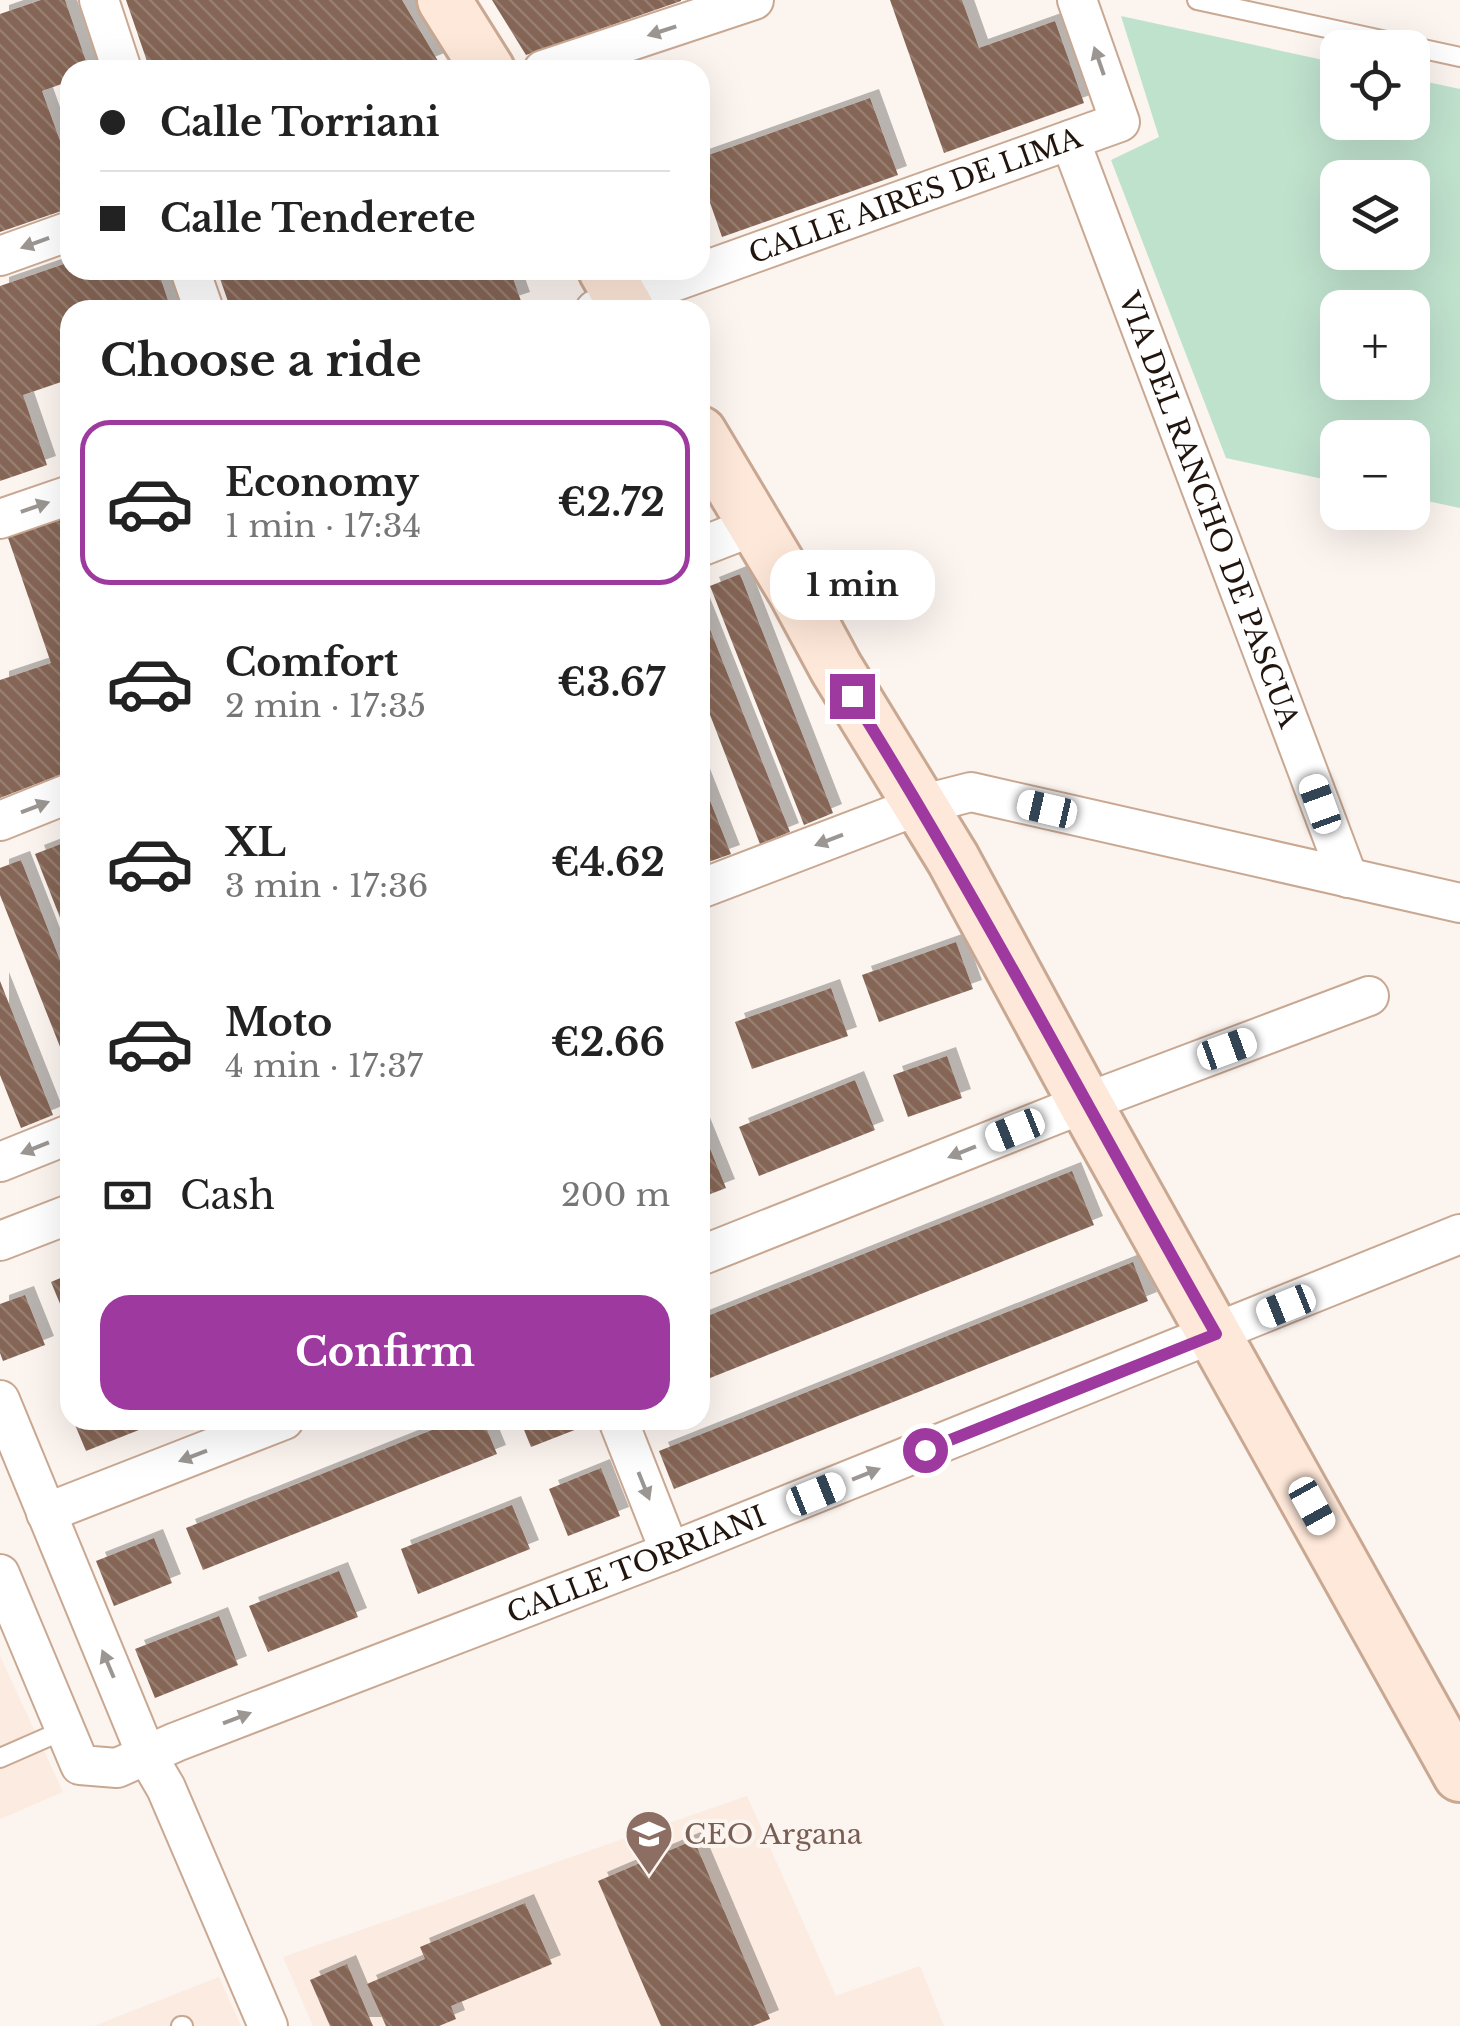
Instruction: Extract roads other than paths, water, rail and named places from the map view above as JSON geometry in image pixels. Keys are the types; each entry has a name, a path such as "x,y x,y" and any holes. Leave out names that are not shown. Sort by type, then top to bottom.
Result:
{"street":[{"path":"99,0 119,60"},
{"path":"444,0 482,60"},
{"path":"573,60 754,0"},
{"name":"CALLE AIRES DE LIMA","path":"710,264 1120,122 1078,0"},
{"name":"VIA DEL RANCHO DE PASCUA","path":"1070,140 1348,878"},
{"path":"0,256 60,235"},
{"name":"CALLE AIRES DE LIMA","path":"613,298 665,280"},
{"path":"710,450 920,805 1460,1775"},
{"path":"0,519 60,498"},
{"path":"710,543 754,526"},
{"path":"710,885 920,805 972,792 1460,903"},
{"path":"0,820 60,797"},
{"path":"710,1252 1085,1103 1369,996"},
{"path":"0,1162 60,1138"},
{"path":"0,1241 60,1218"},
{"name":"CALLE TORRIANI","path":"64,1730 80,1765 116,1768 670,1552 1460,1234"},
{"path":"0,1400 146,1754 166,1788 268,2026"},
{"path":"46,1514 259,1430"},
{"path":"622,1430 670,1552"},
{"path":"0,1574 64,1730"}],"lane":[{"path":"1197,0 1460,58"},
{"path":"0,1758 64,1730"}],"place":[{"name":"CEO Argana","path":"649,1876"}]}
